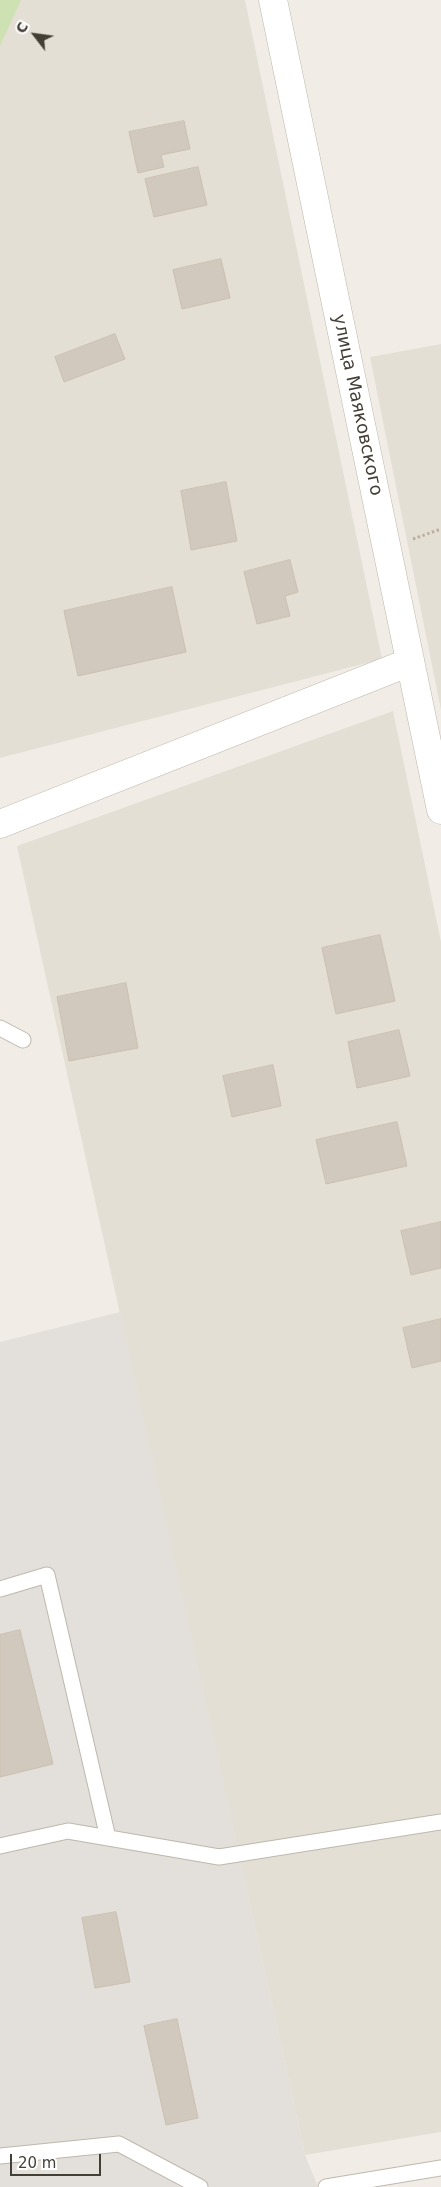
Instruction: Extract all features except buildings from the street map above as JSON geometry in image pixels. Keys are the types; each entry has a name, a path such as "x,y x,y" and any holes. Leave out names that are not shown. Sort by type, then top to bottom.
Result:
{"street":[{"name":"улица Маяковского","path":"273,0 441,810"},
{"path":"0,824 410,662"}],"lane":[{"path":"0,1028 23,1040"},
{"path":"0,1589 47,1575 108,1838"},
{"path":"0,1846 68,1831 219,1857 441,1822"},
{"path":"0,2156 119,2144 200,2187"},
{"path":"326,2187 441,2168"}],"shaded area":[{"path":"0,0 245,0 382,659 0,758"},
{"path":"441,344 441,710 370,357"},
{"path":"393,711 441,942 441,2132 305,2155 17,846"},
{"path":"120,1312 305,2155 318,2187 0,2187 0,1342"}],"green space":[{"path":"0,0 21,0 0,46"}]}
